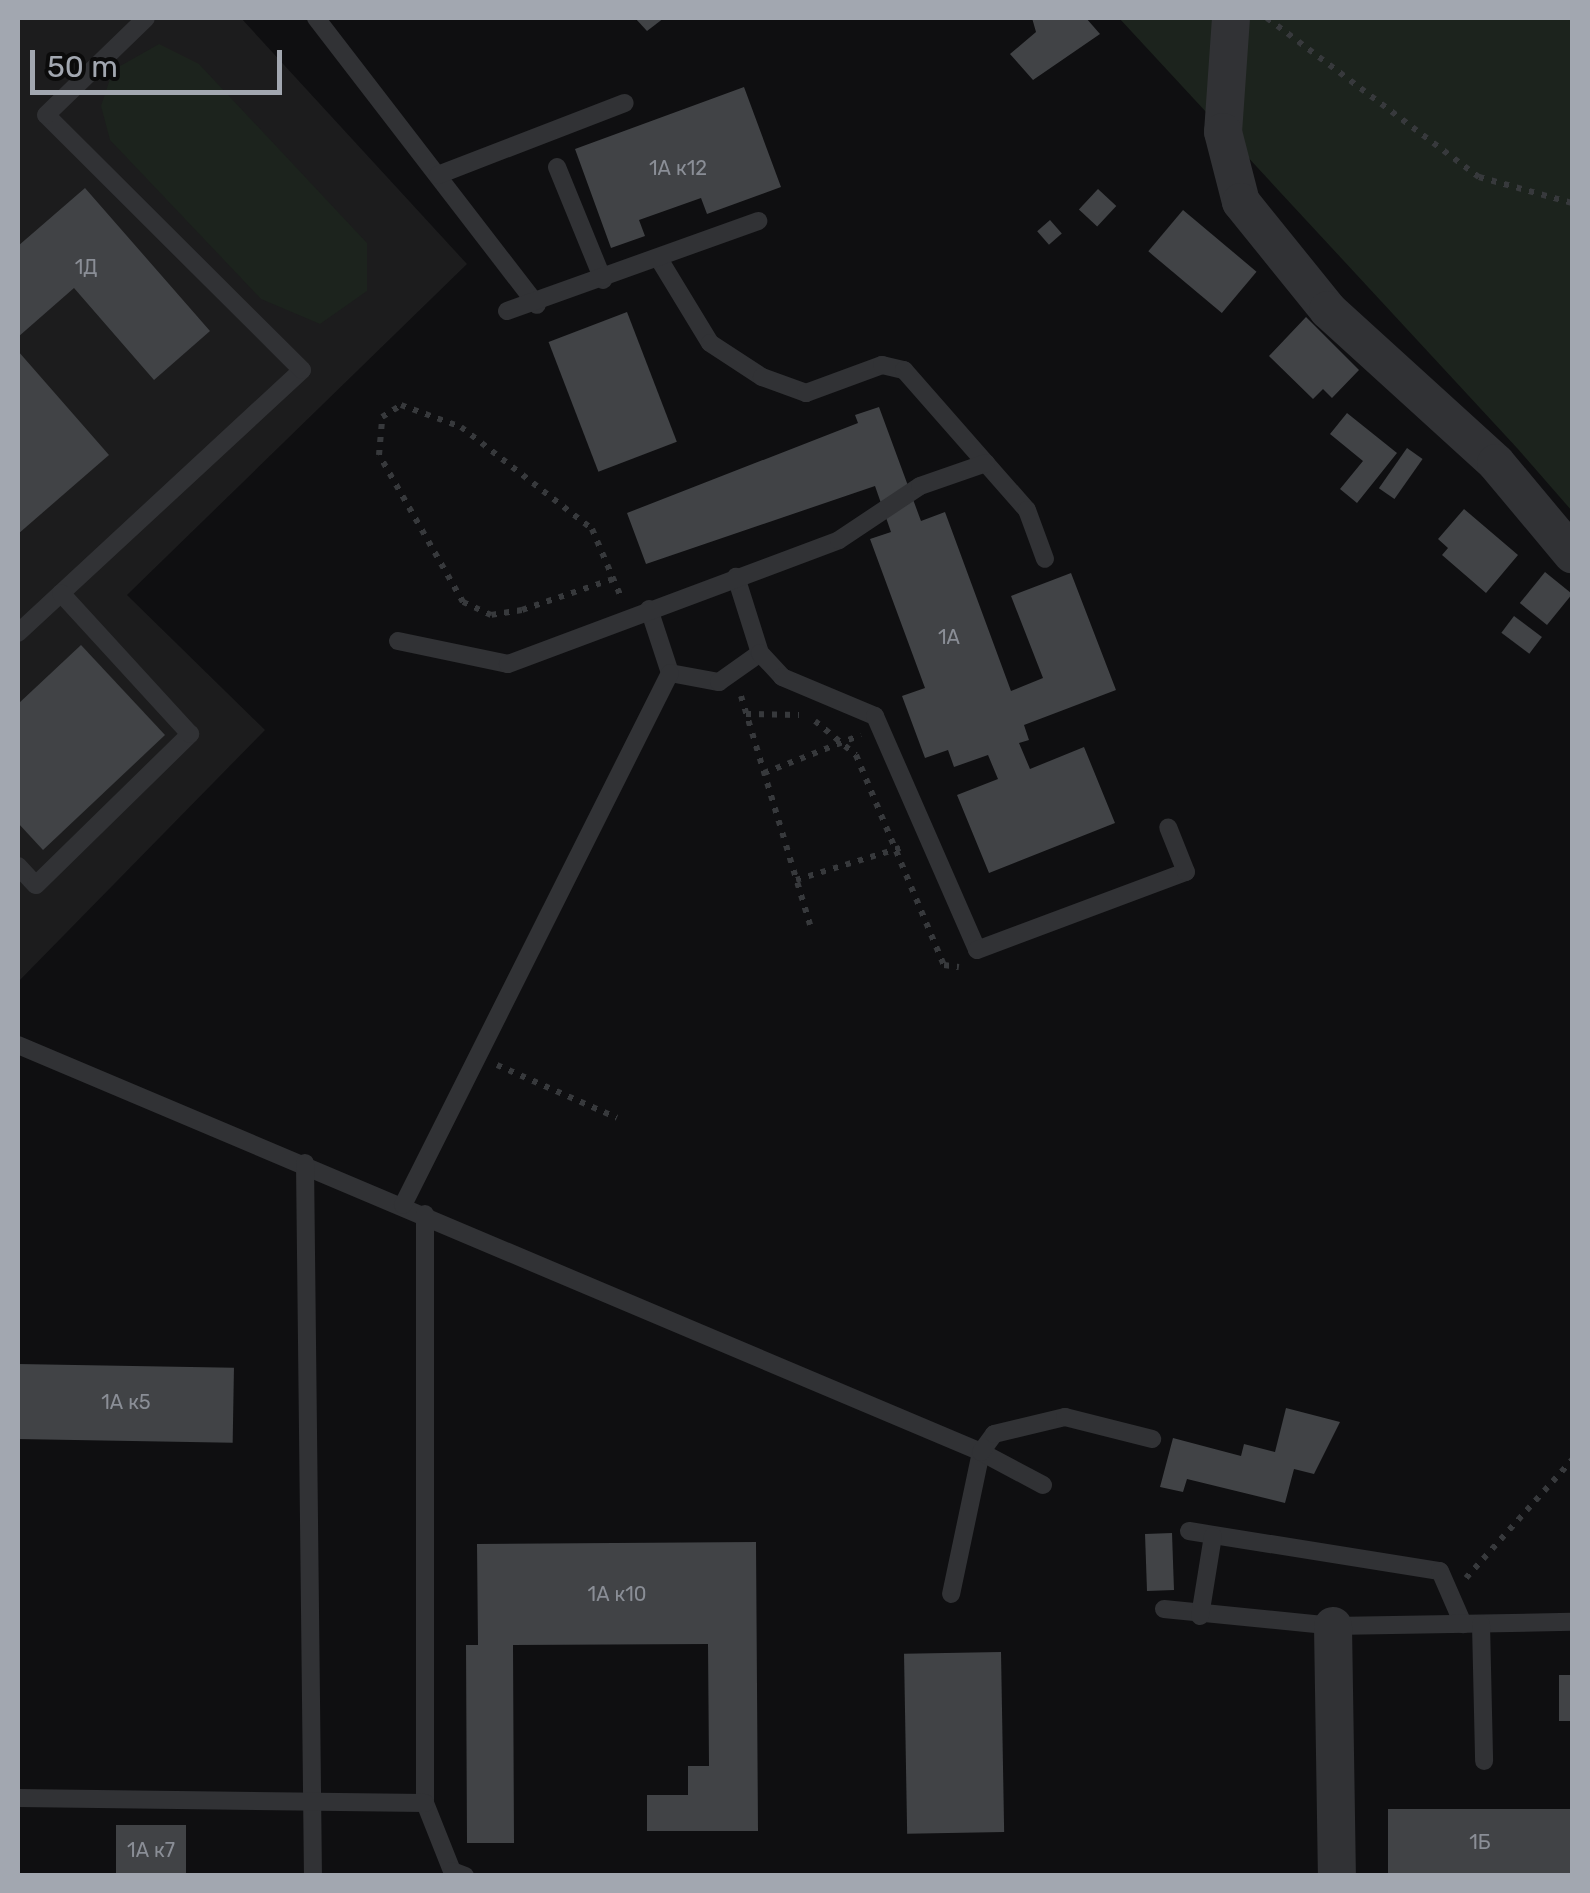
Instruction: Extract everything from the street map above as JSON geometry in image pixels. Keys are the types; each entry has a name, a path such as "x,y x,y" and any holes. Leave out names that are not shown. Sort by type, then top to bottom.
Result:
{"street":[{"path":"1231,18 1223,132 1241,202 1328,310 1496,463 1572,554"},
{"path":"1333,1626 1338,1876"}],"lane":[{"path":"18,633 302,370 46,115 146,18"},
{"path":"316,18 538,305"},
{"path":"438,175 625,103"},
{"path":"557,168 603,280"},
{"path":"508,310 538,305 758,221"},
{"path":"658,259 710,343 762,377 806,392 882,365 904,370 1027,510 1045,559"},
{"path":"398,641 508,664 838,540 920,486 986,463"},
{"path":"736,577 760,653 782,677 865,708 882,727 977,950 1186,872 1168,827"},
{"path":"18,866 36,885 190,734 62,592"},
{"path":"403,1204 670,673 649,609"},
{"path":"670,673 694,683 734,676 760,653"},
{"path":"18,1045 403,1204 981,1452 1043,1485"},
{"path":"305,1163 313,1876"},
{"path":"424,1214 425,1803 452,1871 464,1876"},
{"path":"950,1594 981,1452 994,1434 1066,1418 1152,1439"},
{"path":"1189,1532 1440,1571 1472,1624 1484,1761"},
{"path":"1200,1616 1212,1536"},
{"path":"1164,1609 1200,1616 1333,1626 1572,1622"},
{"path":"18,1798 425,1803"}],"path":[{"path":"1266,18 1478,178 1572,204"},
{"path":"412,406 462,427 592,529 613,579 522,610 491,615 463,602 379,455 382,417 412,406"},
{"path":"734,676 810,925"},
{"path":"746,714 784,710 845,741 944,965 968,964 977,950"},
{"path":"764,773 882,727"},
{"path":"796,880 930,838"},
{"path":"477,1056 618,1118"},
{"path":"1455,1591 1572,1460"}],"shaded area":[{"path":"18,18 241,18 467,264 127,595 265,730 18,982"},
{"path":"1119,18 1572,18 1572,511 1517,448"},
{"path":"159,44 199,64 367,243 367,291 320,324 261,299 110,140 101,106 113,70"}],"building":[{"path":"635,18 664,18 647,31"},
{"path":"1032,18 1086,18 1100,34 1033,80 1010,54 1036,32"},
{"path":"744,87 781,187 707,214 701,198 639,220 645,236 611,248 575,149"},
{"path":"85,188 210,331 154,380 74,288 18,337 18,246"},
{"path":"1098,189 1116,206 1097,227 1079,209"},
{"path":"1183,210 1257,272 1222,313 1148,251"},
{"path":"1050,220 1062,234 1049,245 1037,231"},
{"path":"627,312 677,442 598,472 549,342"},
{"path":"1306,317 1359,370 1332,398 1323,389 1313,399 1269,356"},
{"path":"18,351 109,455 18,534"},
{"path":"879,407 921,521 945,512 1011,691 1043,678 1011,596 1071,573 1116,690 1024,725 1029,740 1019,743 1030,769 1084,747 1115,823 989,873 957,795 998,779 988,755 954,767 948,750 925,758 902,696 925,688 870,539 891,532 875,486 646,564 627,513 858,423 855,415"},
{"path":"1347,413 1397,453 1357,503 1340,489 1363,461 1330,434"},
{"path":"1407,448 1423,459 1394,499 1379,488"},
{"path":"1464,509 1518,555 1486,593 1442,555 1448,548 1438,539"},
{"path":"1545,572 1572,594 1547,625 1520,603"},
{"path":"1514,616 1542,637 1529,654 1501,633"},
{"path":"81,645 165,735 43,850 18,823 18,704"},
{"path":"18,1364 234,1368 233,1443 18,1439"},
{"path":"1286,1408 1340,1422 1314,1474 1294,1469 1285,1503 1187,1479 1183,1492 1160,1487 1173,1438 1241,1456 1244,1444 1275,1452"},
{"path":"1172,1533 1174,1590 1147,1591 1145,1534"},
{"path":"756,1542 758,1831 647,1831 647,1795 688,1795 688,1766 709,1766 708,1644 513,1645 514,1843 467,1843 466,1645 478,1645 477,1544"},
{"path":"1001,1652 1004,1832 907,1834 904,1654"},
{"path":"1559,1675 1572,1675 1572,1721 1559,1721"},
{"path":"1388,1809 1572,1809 1572,1876 1388,1876"},
{"path":"116,1825 186,1825 186,1876 116,1876"}]}
